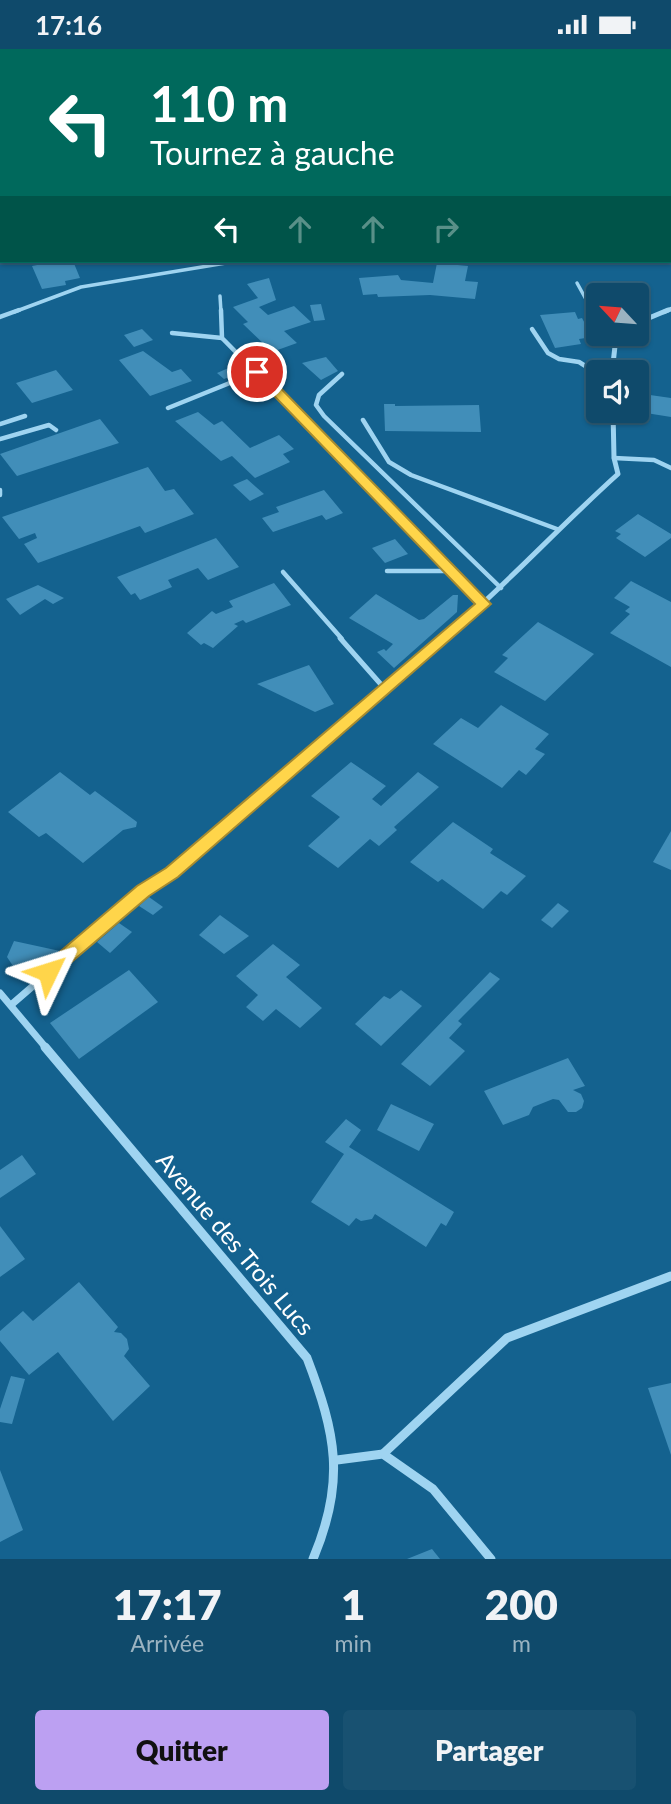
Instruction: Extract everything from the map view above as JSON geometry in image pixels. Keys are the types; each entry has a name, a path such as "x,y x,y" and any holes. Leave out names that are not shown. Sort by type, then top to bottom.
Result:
{"street":[{"path":"649,318 671,309"},
{"path":"10,1005 143,891 172,872 501,588 557,529 618,474 614,458 613,423"},
{"name":"Avenue des Trois Lucs","path":"0,993 307,1358 326,1406 337,1461 326,1533 313,1559"},
{"path":"337,1461 383,1454 507,1338 671,1276"},
{"path":"383,1454 433,1489 492,1559"}],"lane":[{"path":"0,317 81,287 226,263"},
{"path":"577,283 586,299"},
{"path":"220,296 222,338"},
{"path":"532,329 548,353 586,366"},
{"path":"172,333 222,338 484,604"},
{"path":"168,408 257,372"},
{"path":"342,374 319,395 316,405 324,416 501,588"},
{"path":"0,424 24,416"},
{"path":"363,420 389,462 411,475 453,488 557,529"},
{"path":"0,439 49,425 56,430"},
{"path":"614,458 654,460 671,468"},
{"path":"0,489 0,495"},
{"path":"387,571 452,571"},
{"path":"282,572 385,688"}],"building":[{"path":"74,263 80,278 65,281 66,285 42,289 32,266"},
{"path":"437,263 468,266 465,281 478,282 475,299 430,295 363,295 359,278 398,275 401,280 433,283"},
{"path":"269,278 276,300 259,307 268,315 294,306 311,322 284,331 297,343 272,352 243,324 248,322 233,307 258,298 247,284"},
{"path":"321,304 325,320 314,321 310,305"},
{"path":"575,312 586,326 586,338 579,339 581,344 555,348 540,315"},
{"path":"142,329 153,340 134,347 124,335"},
{"path":"143,351 172,372 181,369 192,381 150,396 119,360"},
{"path":"326,357 338,371 321,380 302,363"},
{"path":"240,363 247,370 224,379 217,373"},
{"path":"56,370 73,390 32,403 16,383"},
{"path":"257,380 271,396 258,400 244,385"},
{"path":"650,395 671,398 671,417 649,413"},
{"path":"384,404 479,405 481,432 385,431"},
{"path":"198,412 214,425 222,421 250,448 279,435 294,449 283,454 290,462 255,478 232,456 221,461 175,421"},
{"path":"100,419 119,443 17,476 0,454"},
{"path":"148,467 165,491 174,489 194,514 145,533 140,526 38,563 24,544 37,538 35,533 19,539 2,517"},
{"path":"247,479 264,494 250,501 233,485"},
{"path":"324,490 343,513 326,520 322,515 273,532 262,518 279,512 276,507"},
{"path":"638,514 671,534 671,538 645,557 616,538 621,534 615,531"},
{"path":"216,538 239,567 208,580 198,568 168,580 172,587 140,600 135,593 131,595 117,577"},
{"path":"395,539 408,554 385,563 372,548"},
{"path":"631,581 671,602 671,667 610,633 630,614 625,611 630,607 614,598"},
{"path":"274,583 291,605 246,623 243,620 234,624 238,626 213,648 204,643 201,645 187,633 212,611 216,614 233,607 229,601"},
{"path":"38,585 64,598 53,604 45,599 20,615 6,599"},
{"path":"376,594 419,620 424,619 453,595 458,595 457,612 394,668 377,652 384,649 386,651 393,644 349,618"},
{"path":"538,622 594,654 545,701 494,672 508,658 502,655"},
{"path":"309,665 334,704 315,712 257,684"},
{"path":"501,705 549,734 535,749 545,754 526,775 519,770 502,788 433,744 461,718 478,728"},
{"path":"351,762 386,786 372,799 381,806 418,772 439,787 394,827 397,830 379,846 370,839 338,868 308,846 340,817 311,796"},
{"path":"60,772 90,795 95,791 137,822 136,827 123,830 83,863 46,833 39,837 8,812"},
{"path":"453,822 493,849 490,853 526,876 507,895 501,891 483,909 442,879 438,882 410,862"},
{"path":"671,831 671,870 653,862"},
{"path":"149,897 163,907 153,915 139,906"},
{"path":"558,903 569,911 552,928 541,920"},
{"path":"220,915 249,936 224,954 199,935"},
{"path":"119,923 132,932 110,953 97,942"},
{"path":"14,941 60,951 23,981 7,957"},
{"path":"273,944 300,965 286,977 322,1008 300,1028 276,1009 263,1021 246,1007 258,995 236,976"},
{"path":"129,970 158,1002 79,1059 50,1023"},
{"path":"490,972 500,979 458,1021 462,1024 449,1038 465,1051 430,1086 401,1064"},
{"path":"401,990 422,1006 381,1046 355,1024 384,996 390,999"},
{"path":"568,1058 585,1086 573,1090 581,1094 584,1101 582,1108 576,1112 568,1112 559,1100 553,1099 533,1107 529,1115 503,1125 484,1091"},
{"path":"391,1104 434,1124 419,1151 377,1130"},
{"path":"346,1119 361,1130 349,1147 454,1212 446,1226 441,1223 426,1247 375,1214 372,1219 361,1221 356,1218 349,1226 311,1202 344,1154 325,1142"},
{"path":"22,1155 36,1174 0,1198 0,1170"},
{"path":"0,1226 25,1259 0,1277"},
{"path":"79,1282 118,1327 114,1332 121,1333 127,1339 129,1349 124,1356 150,1386 113,1421 58,1352 29,1375 0,1341 0,1331 23,1311 33,1321"},
{"path":"11,1376 25,1379 12,1424 0,1422 0,1409"},
{"path":"671,1383 671,1455 648,1388"},
{"path":"0,1470 23,1530 0,1542"},
{"path":"432,1549 440,1559 407,1559"}],"route":[{"path":"48,972 143,891 172,872 484,604 257,372"}]}
